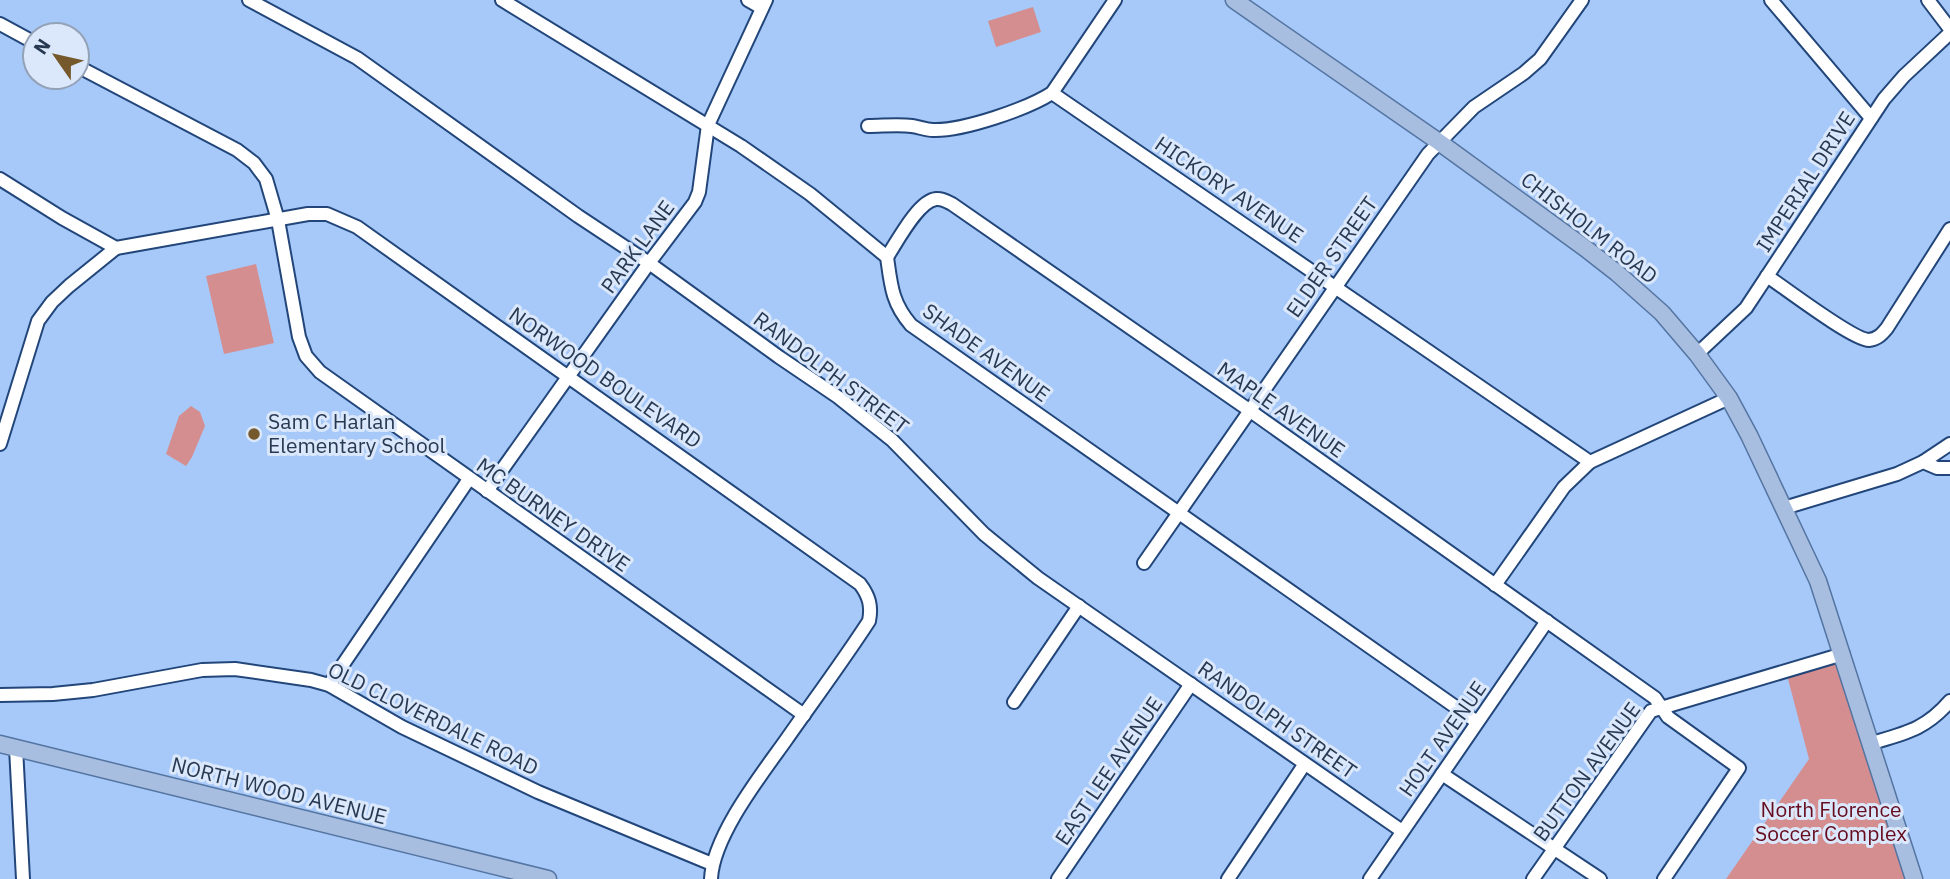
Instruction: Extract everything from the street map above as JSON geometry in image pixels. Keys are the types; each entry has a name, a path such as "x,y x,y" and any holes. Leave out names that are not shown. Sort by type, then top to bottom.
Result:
{"main road":[{"name":"CHISHOLM ROAD","path":"1234,0 1439,142 1617,273 1661,313 1697,354 1729,398 1818,581 1914,879"},
{"name":"NORTH WOOD AVENUE","path":"8,746 514,875 548,879"}],"street":[{"name":"RANDOLPH STREET","path":"249,0 357,58 838,397 884,433 984,534 1038,578 1402,831"},
{"path":"502,0 708,125 793,181 887,257"},
{"path":"748,0 764,4"},
{"path":"868,126 911,126 944,130 1022,108 1052,93 1115,0"},
{"name":"ELDER STREET","path":"1144,563 1427,154 1474,107 1540,59 1582,0"},
{"path":"1771,0 1871,118"},
{"path":"1927,0 1950,31"},
{"name":"PARK LANE","path":"487,491 695,202 699,192 708,125 764,4"},
{"path":"0,24 21,35"},
{"name":"IMPERIAL DRIVE","path":"1697,354 1746,308 1871,118 1904,76 1950,31"},
{"name":"MC BURNEY DRIVE","path":"91,73 237,150 254,163 266,179 278,220 299,337 306,355 335,385 804,715"},
{"name":"HICKORY AVENUE","path":"1052,93 1590,462"},
{"path":"0,180 116,248 69,286 52,302 38,321 0,444"},
{"name":"MAPLE AVENUE","path":"887,257 924,205 934,199 942,199 1249,410 1655,698 1668,717 1739,768 1664,879"},
{"name":"NORWOOD BOULEVARD","path":"116,248 307,214 327,214 344,219 847,573 866,591 871,610 869,621 748,795 712,864 711,879"},
{"path":"1767,276 1862,339 1872,340 1881,336 1887,328 1950,229"},
{"name":"SHADE AVENUE","path":"887,257 893,297 899,311 911,325 1477,722"},
{"path":"1495,585 1563,486 1590,462 1729,398"},
{"path":"1784,508 1897,474 1923,462 1950,444"},
{"path":"1923,462 1937,468 1950,468"},
{"path":"330,685 469,479"},
{"path":"1014,702 1079,606"},
{"name":"HOLT AVENUE","path":"1370,879 1547,621"},
{"name":"BUTTON AVENUE","path":"1533,879 1651,712 1843,654"},
{"name":"OLD CLOVERDALE ROAD","path":"0,695 93,690 192,671 235,669 330,685 402,727 538,792 712,864"},
{"name":"EAST LEE AVENUE","path":"1058,879 1191,684"},
{"path":"1872,743 1912,732 1929,722 1950,701"},
{"path":"8,746 23,879"},
{"path":"1228,879 1304,765"},
{"path":"1442,774 1601,879"}],"green space":[{"path":"1033,7 1041,32 996,47 988,21"},
{"path":"256,264 274,343 224,354 206,276"},
{"path":"191,406 200,412 205,426 186,466 166,454 179,416"},
{"name":"North Florence Soccer Complex","path":"1837,660 1906,879 1726,879 1809,759 1787,675"}],"place":[{"name":"Sam C Harlan Elementary School","path":"254,434"}]}
